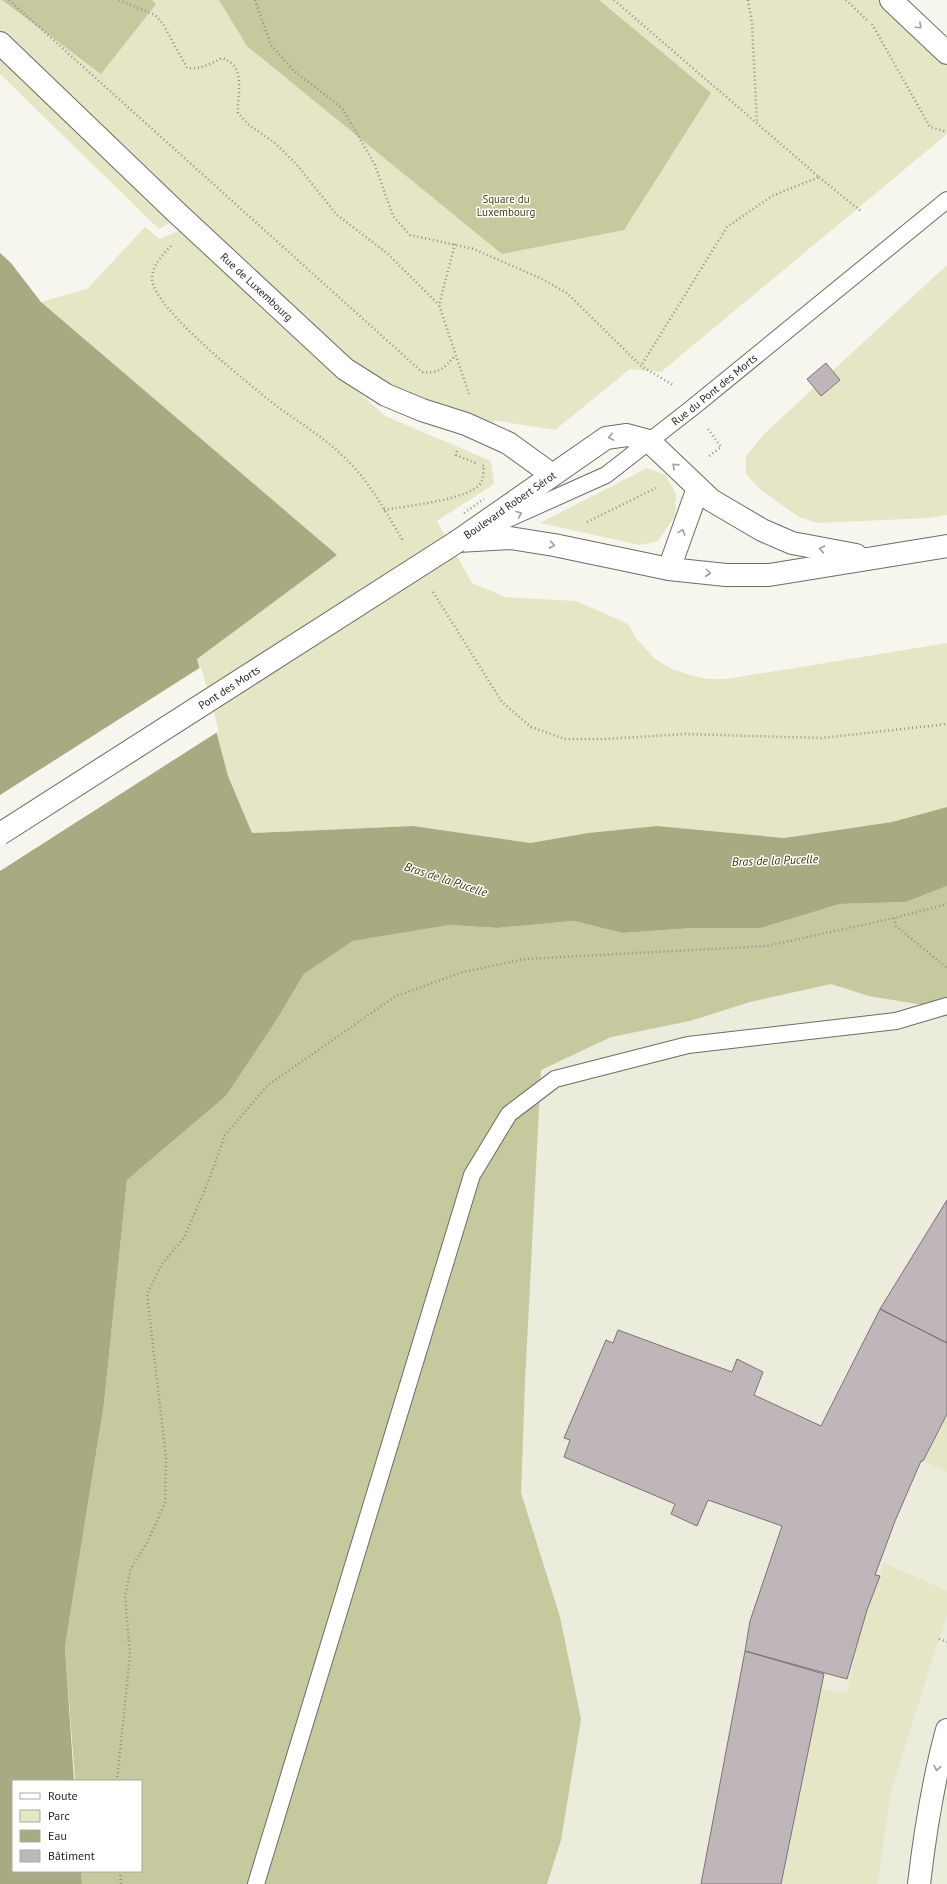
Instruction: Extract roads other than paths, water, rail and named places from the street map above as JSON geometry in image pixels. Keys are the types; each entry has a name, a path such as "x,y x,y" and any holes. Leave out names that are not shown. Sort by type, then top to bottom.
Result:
{"main road":[{"path":"891,0 947,53"},
{"name":"Rue de Luxembourg","path":"0,43 190,225 345,369 386,394 422,410 466,424 508,443 552,474"},
{"name":"Boulevard Robert Sérot","path":"458,541 552,474 606,438 627,435 649,442 710,500 756,527 792,543 874,558"},
{"path":"669,569 698,488"},
{"name":"Boulevard Robert Sérot","path":"458,541 510,538 554,545 669,569 726,575 769,575 947,546"},
{"name":"Pont des Morts","path":"0,834 458,541"},
{"path":"920,1884 927,1827 939,1759 947,1730"}],"lane":[{"name":"Rue du Pont des Morts","path":"458,541 606,475 649,442 947,200"},
{"path":"256,1884 472,1175 509,1114 555,1079 688,1045 896,1021 947,1006"}],"water":[{"name":"Bras de la Pucelle","path":"0,253 11,263 41,302 337,555 197,659 228,776 252,833 413,826 530,843 588,833 657,826 784,838 892,822 947,807 947,886 906,902 840,904 761,928 694,928 622,933 574,921 497,928 450,925 353,941 304,974 276,1021 226,1096 127,1180 104,1404 65,1647 74,1780 12,1780 12,1872 81,1872 82,1884 0,1884"}],"park label":[{"name":"Square du Luxembourg","path":"506,205"}]}
